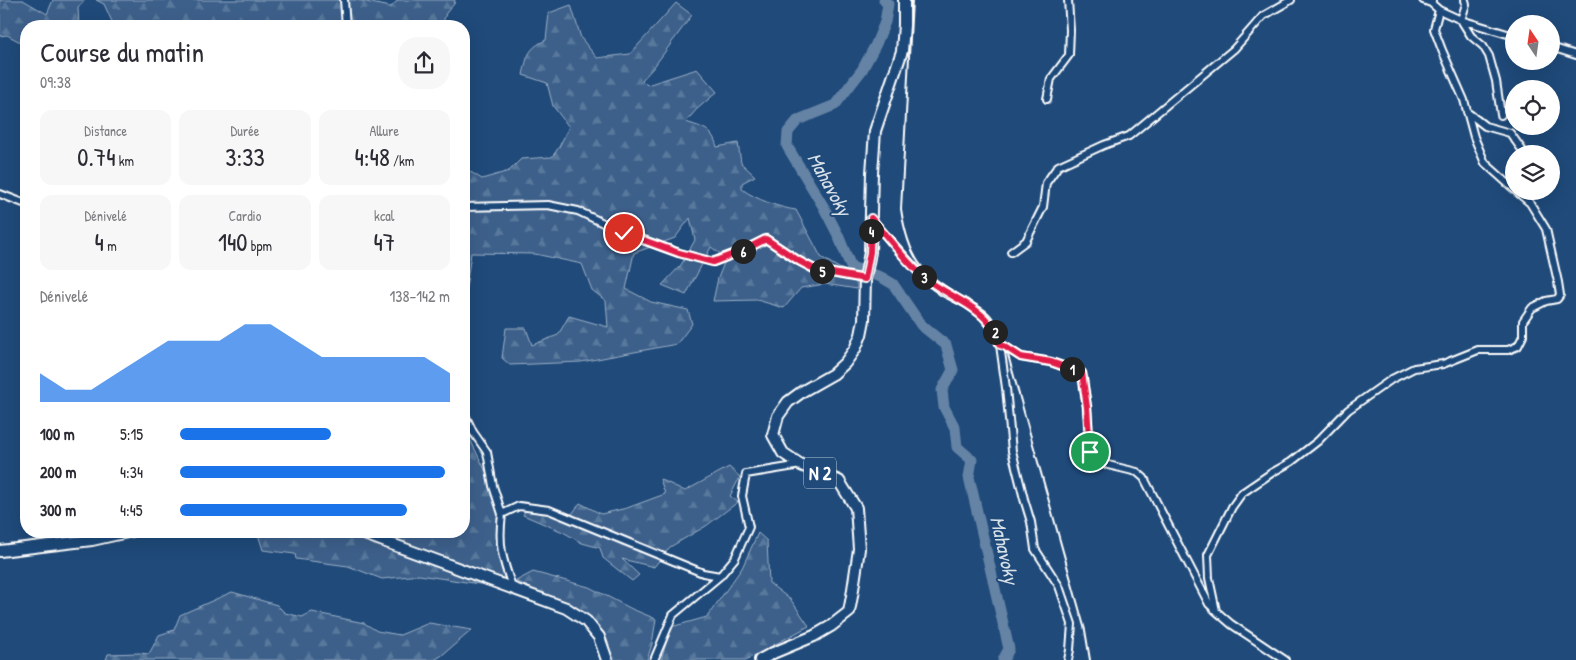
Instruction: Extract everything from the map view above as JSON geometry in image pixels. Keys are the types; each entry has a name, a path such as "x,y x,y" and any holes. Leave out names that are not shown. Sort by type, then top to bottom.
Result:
{"main road":[{"name":"N 2","path":"760,660 814,636 849,612 859,549 856,508 840,481 801,465 783,453 774,435 778,416 788,402 833,374 846,363 855,350 861,335 864,320 865,279 870,252 875,131 902,50 904,0"},
{"path":"0,551 100,538"},
{"path":"375,538 566,608 586,621 599,637 607,660"}],"street":[{"path":"344,0 346,20"},
{"path":"1047,98 1051,79 1069,55 1068,0"},
{"path":"1011,252 1026,241 1043,207 1046,182 1058,166 1129,136 1234,49 1263,16 1291,0"},
{"path":"1423,0 1432,2 1438,10 1461,20 1505,33"},
{"path":"1465,0 1466,4 1461,20 1471,36 1483,46 1489,56 1496,81 1501,115"},
{"path":"1438,10 1434,29 1464,100 1474,137 1485,163 1505,181"},
{"path":"1560,50 1576,55"},
{"path":"1467,112 1485,126 1510,133 1519,145"},
{"path":"0,194 20,202"},
{"path":"1216,610 1208,555 1232,508 1242,494 1291,462 1318,441 1348,410 1392,379 1414,368 1443,364 1478,350 1508,350 1518,346 1523,336 1523,321 1532,308 1546,301 1557,299 1560,295 1558,282 1546,229 1526,200"},
{"path":"470,207 548,206 578,211 624,233 679,253 713,262 766,239 816,270 865,279"},
{"path":"871,218 923,277 944,292 967,304 983,316 993,328 1000,345 1012,451 1031,522 1035,549 1059,586 1072,624 1068,660"},
{"path":"1000,345 1021,357 1051,362 1082,373 1087,407 1090,452 1095,460 1138,472 1144,478 1209,604 1231,624 1285,660"},
{"path":"470,426 487,452 493,486 502,514 500,534 502,560 513,589"},
{"path":"654,660 673,615 720,576 735,558 749,527 742,496 746,474 801,465"},
{"path":"502,514 519,506 549,510 696,570 720,576"}],"green space":[{"path":"0,0 23,0 47,14 53,0 85,0 78,8 79,20 20,20 20,42 7,35 0,36"},
{"path":"96,0 356,0 391,7 398,0 455,0 446,13 444,20 213,20 211,18 207,20 111,20 104,4"},
{"path":"676,3 692,15 642,80 647,85 697,69 717,92 696,110 686,122 709,132 717,147 738,143 741,163 755,176 742,183 742,189 768,202 796,210 821,257 839,268 857,275 857,289 825,284 801,288 784,308 757,300 713,301 718,278 726,258 711,247 686,295 662,285 681,265 695,240 690,218 675,238 634,253 626,289 651,302 688,310 692,324 677,344 581,362 510,365 502,358 506,328 526,328 532,345 558,335 569,316 608,327 606,301 592,290 582,264 535,254 471,253 470,260 470,172 482,179 509,171 521,159 552,157 569,127 553,106 547,83 523,75 529,53 535,46 546,40 549,13 571,5 581,38 597,58 630,54"},
{"path":"470,439 493,486 502,514 503,560 513,589 419,575 382,579 348,566 296,559 295,554 263,550 259,538 470,538"},
{"path":"729,467 740,477 730,496 738,502 706,526 670,547 654,567 622,559 639,575 632,581 603,558 600,548 582,543 563,532 523,515 527,507 572,514 580,503 601,514 627,508 665,494 660,479 685,491"},
{"path":"758,533 767,541 769,583 791,600 809,626 746,660 661,660 671,627 707,617 742,568"},
{"path":"37,538 89,538 33,547"},
{"path":"533,572 589,587 656,619 647,660 613,660 602,634 586,615 516,581"},
{"path":"232,592 277,605 285,613 302,617 312,612 364,623 377,631 400,635 429,623 472,630 434,660 106,660 108,654 149,654 159,635 174,630 180,615"}],"waterway":[{"name":"Mahavoky","path":"884,0 888,4 885,22 862,70 835,105 798,120 788,132 787,146 823,206 838,235 851,267 881,277 893,284 921,325 946,345 953,370 942,390 944,407 955,428 957,447 972,460 969,477 1009,649 1003,660"}],"railway":[{"path":"912,0 901,209 910,247 917,261 926,271 946,287 985,310 994,320 999,330 1008,355 1085,630 1090,660"}],"route":[{"path":"624,233 679,253 713,262 766,239 816,270 865,279 870,252 871,218 923,277 983,316 993,328 1000,345 1021,357 1051,362 1082,373 1087,407 1090,452"}]}
